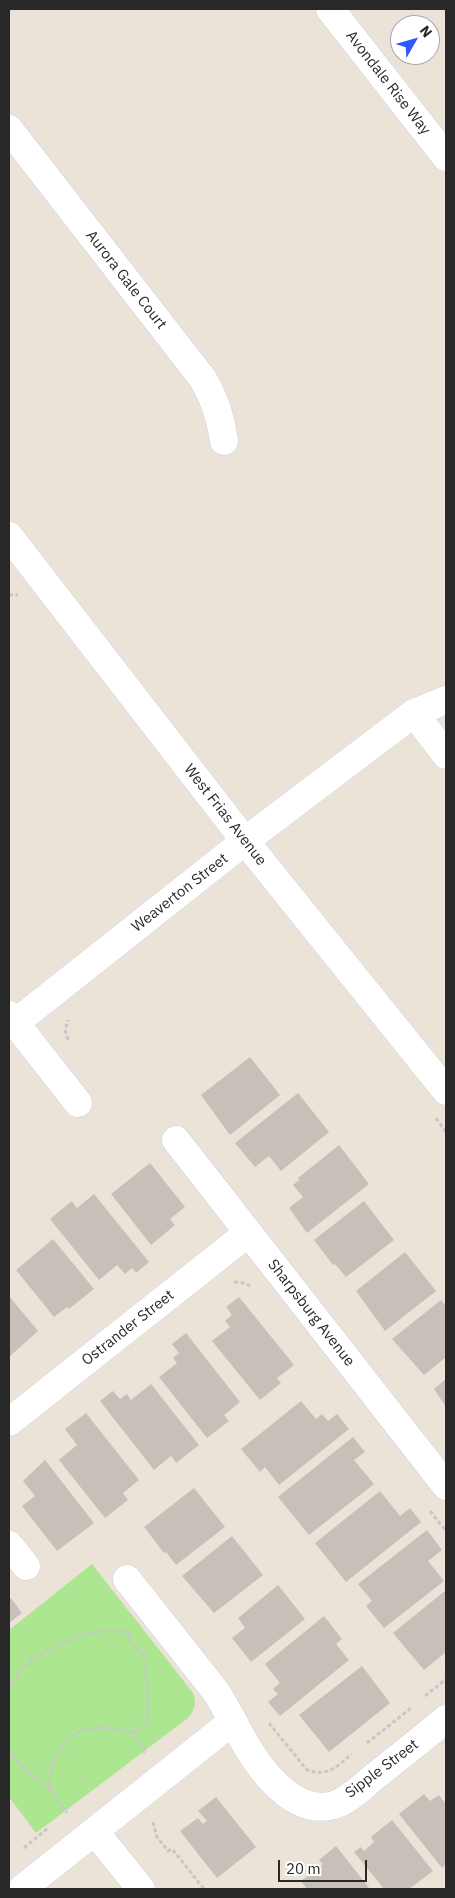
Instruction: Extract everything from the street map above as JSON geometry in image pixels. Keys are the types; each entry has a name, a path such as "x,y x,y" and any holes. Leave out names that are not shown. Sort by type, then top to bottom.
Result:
{"street":[{"name":"Avondale Rise Way","path":"330,9 446,157"},
{"name":"Aurora Gale Court","path":"9,129 202,378 214,398 224,441"},
{"name":"West Frias Avenue","path":"9,536 245,842 438,1101"},
{"name":"Weaverton Street","path":"12,1019 414,713 446,700"},
{"path":"414,713 446,755"},
{"path":"12,1019 78,1103"},
{"name":"Sharpsburg Avenue","path":"176,1140 446,1486"},
{"name":"Ostrander Street","path":"9,1422 248,1233"},
{"path":"9,1545 26,1566"},
{"name":"Sipple Street","path":"127,1579 217,1693 248,1750 277,1786 293,1798 314,1806 334,1804 354,1793 446,1720"},
{"path":"22,1889 233,1721"},
{"path":"95,1832 141,1889"}],"path":[{"path":"70,1044 65,1030 72,1014"},
{"path":"438,1101 446,1132"},
{"path":"228,1283 237,1281 245,1283 257,1293"},
{"path":"428,1508 446,1531"},
{"path":"129,1633 134,1628"},
{"path":"9,1688 16,1676 28,1664 53,1648 102,1631 116,1630 129,1633"},
{"path":"129,1633 132,1645 143,1651 147,1677 148,1711 146,1721 134,1733"},
{"path":"424,1697 446,1679"},
{"path":"364,1745 416,1703"},
{"path":"268,1722 307,1770 314,1772 332,1770 356,1751"},
{"path":"50,1788 51,1768 54,1759 63,1745 78,1733 95,1728 108,1728 134,1733"},
{"path":"134,1733 146,1751"},
{"path":"9,1750 22,1767 50,1788 67,1813"},
{"path":"154,1816 154,1830 157,1837 168,1851 173,1850 204,1889"}],"green space":[{"path":"92,1564 193,1693 195,1706 188,1718 36,1833 9,1797 9,1630"}],"building":[{"path":"250,1057 280,1095 230,1135 201,1095"},
{"path":"298,1093 329,1132 281,1171 269,1156 255,1167 235,1143"},
{"path":"339,1145 369,1184 307,1233 289,1208 303,1197 293,1185 299,1180 298,1178"},
{"path":"150,1163 185,1207 170,1219 175,1225 151,1245 111,1194"},
{"path":"94,1194 149,1262 136,1273 132,1268 125,1274 117,1265 99,1280 50,1219 72,1201 77,1208"},
{"path":"364,1201 394,1240 346,1277 335,1264 333,1265 314,1240"},
{"path":"53,1239 94,1289 69,1309 67,1307 54,1317 16,1270"},
{"path":"405,1252 436,1291 385,1331 356,1291"},
{"path":"9,1296 38,1331 9,1357"},
{"path":"239,1297 294,1365 277,1378 281,1383 260,1400 212,1341 230,1327 225,1321 232,1315 226,1307"},
{"path":"441,1300 446,1306 446,1357 424,1375 392,1339"},
{"path":"186,1333 240,1402 224,1415 229,1421 207,1438 159,1377 177,1363 173,1358 179,1353 172,1344"},
{"path":"446,1379 446,1407 434,1389"},
{"path":"151,1384 199,1445 176,1463 171,1456 154,1470 100,1401 113,1391 120,1399 127,1394 131,1400"},
{"path":"301,1401 316,1419 322,1414 328,1421 337,1414 349,1429 279,1485 265,1467 260,1472 241,1449"},
{"path":"86,1413 139,1480 123,1493 128,1500 105,1518 59,1460 77,1445 65,1429"},
{"path":"353,1437 365,1452 354,1460 374,1484 309,1535 278,1497"},
{"path":"45,1460 94,1523 57,1551 22,1506 35,1496 23,1481"},
{"path":"194,1488 225,1527 176,1565 144,1527"},
{"path":"380,1491 400,1516 410,1508 421,1522 346,1582 315,1543"},
{"path":"427,1530 442,1550 428,1561 444,1581 384,1628 366,1606 372,1601 358,1584"},
{"path":"232,1536 263,1575 214,1613 182,1576"},
{"path":"278,1585 305,1619 251,1662 232,1638 245,1628 238,1618"},
{"path":"446,1590 446,1652 424,1670 393,1633"},
{"path":"11,1598 22,1613 9,1623 9,1600"},
{"path":"324,1616 342,1639 336,1644 349,1660 280,1716 268,1702 278,1694 273,1689 280,1683 265,1664"},
{"path":"362,1666 390,1703 329,1752 299,1715"},
{"path":"424,1794 430,1801 439,1795 446,1804 446,1864 442,1868 399,1814"},
{"path":"216,1797 256,1847 217,1878 180,1831 198,1818 203,1824 207,1821 198,1811"},
{"path":"392,1820 433,1871 409,1889 384,1889 354,1852 361,1847 364,1851 374,1842 371,1837"},
{"path":"336,1846 370,1889 307,1889 301,1881 323,1864 319,1860"}]}
